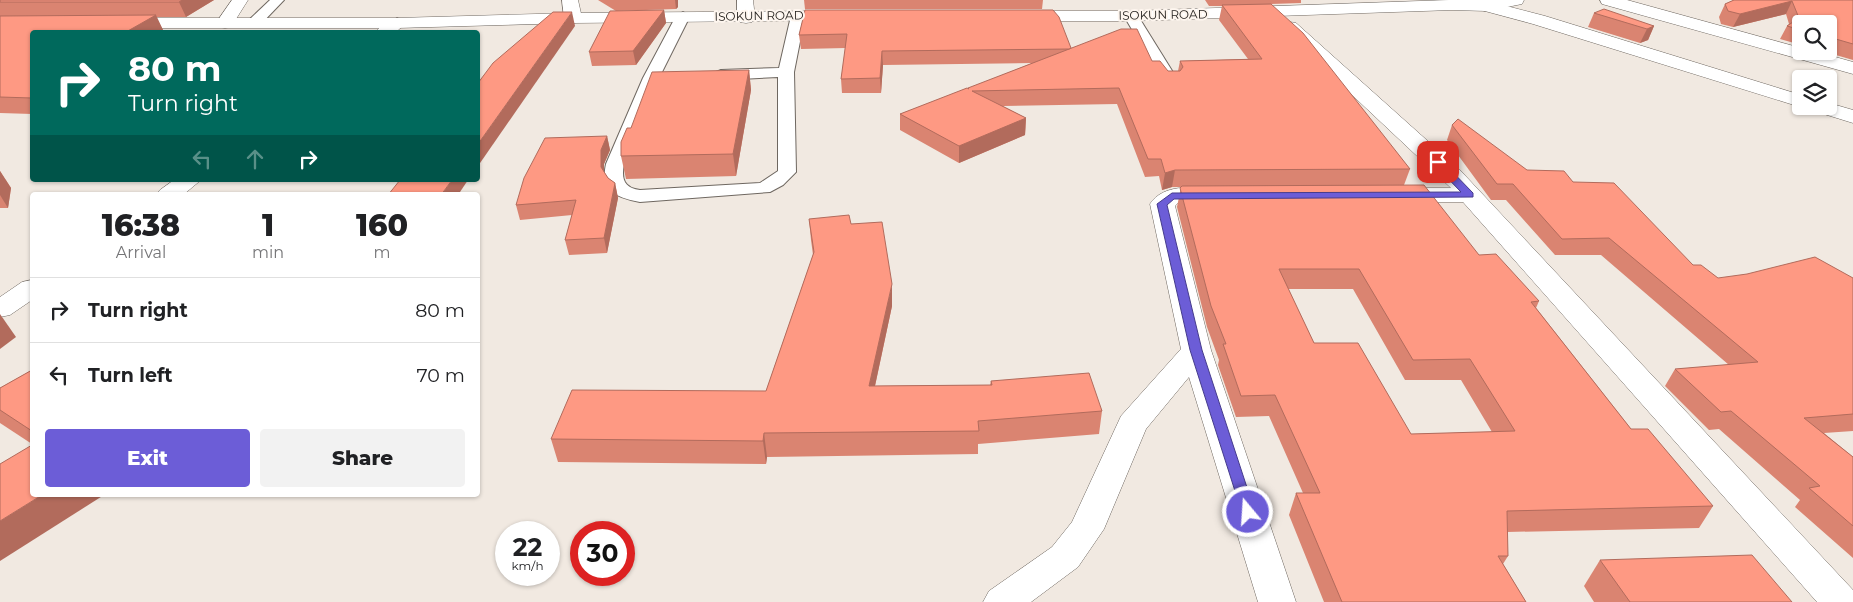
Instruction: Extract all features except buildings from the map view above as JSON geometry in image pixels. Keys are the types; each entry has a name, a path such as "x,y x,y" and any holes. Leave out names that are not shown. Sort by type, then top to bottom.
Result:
{"street":[{"path":"225,23 240,0"},
{"path":"570,0 573,18"},
{"path":"745,0 746,18"},
{"name":"ISOKUN ROAD","path":"1004,16 1131,16 1487,6 1516,0"},
{"path":"1608,0 1853,68"},
{"path":"1487,6 1539,20 1792,98"},
{"path":"1274,12 1451,174 1840,602"},
{"name":"ISOKUN ROAD","path":"104,23 255,22 391,28 573,18 857,16"},
{"path":"1837,112 1853,117"},
{"path":"172,192 186,182"},
{"path":"1245,195 1172,196 1162,204 1196,350 1277,602"},
{"path":"1372,195 1470,195"},
{"path":"0,309 30,289"},
{"path":"1002,602 1065,557 1086,529 1132,424 1196,350"}],"lane":[{"path":"255,22 277,0"},
{"path":"683,16 651,78 615,164 613,173 616,186 626,194 640,196 764,188 777,181 787,172 786,72 798,16"},
{"path":"1131,16 1171,82"},
{"path":"709,76 786,72"},
{"path":"651,78 670,78"}],"route":[{"path":"1248,512 1196,350 1162,204 1172,196 1196,195 1470,195 1438,162"}]}
